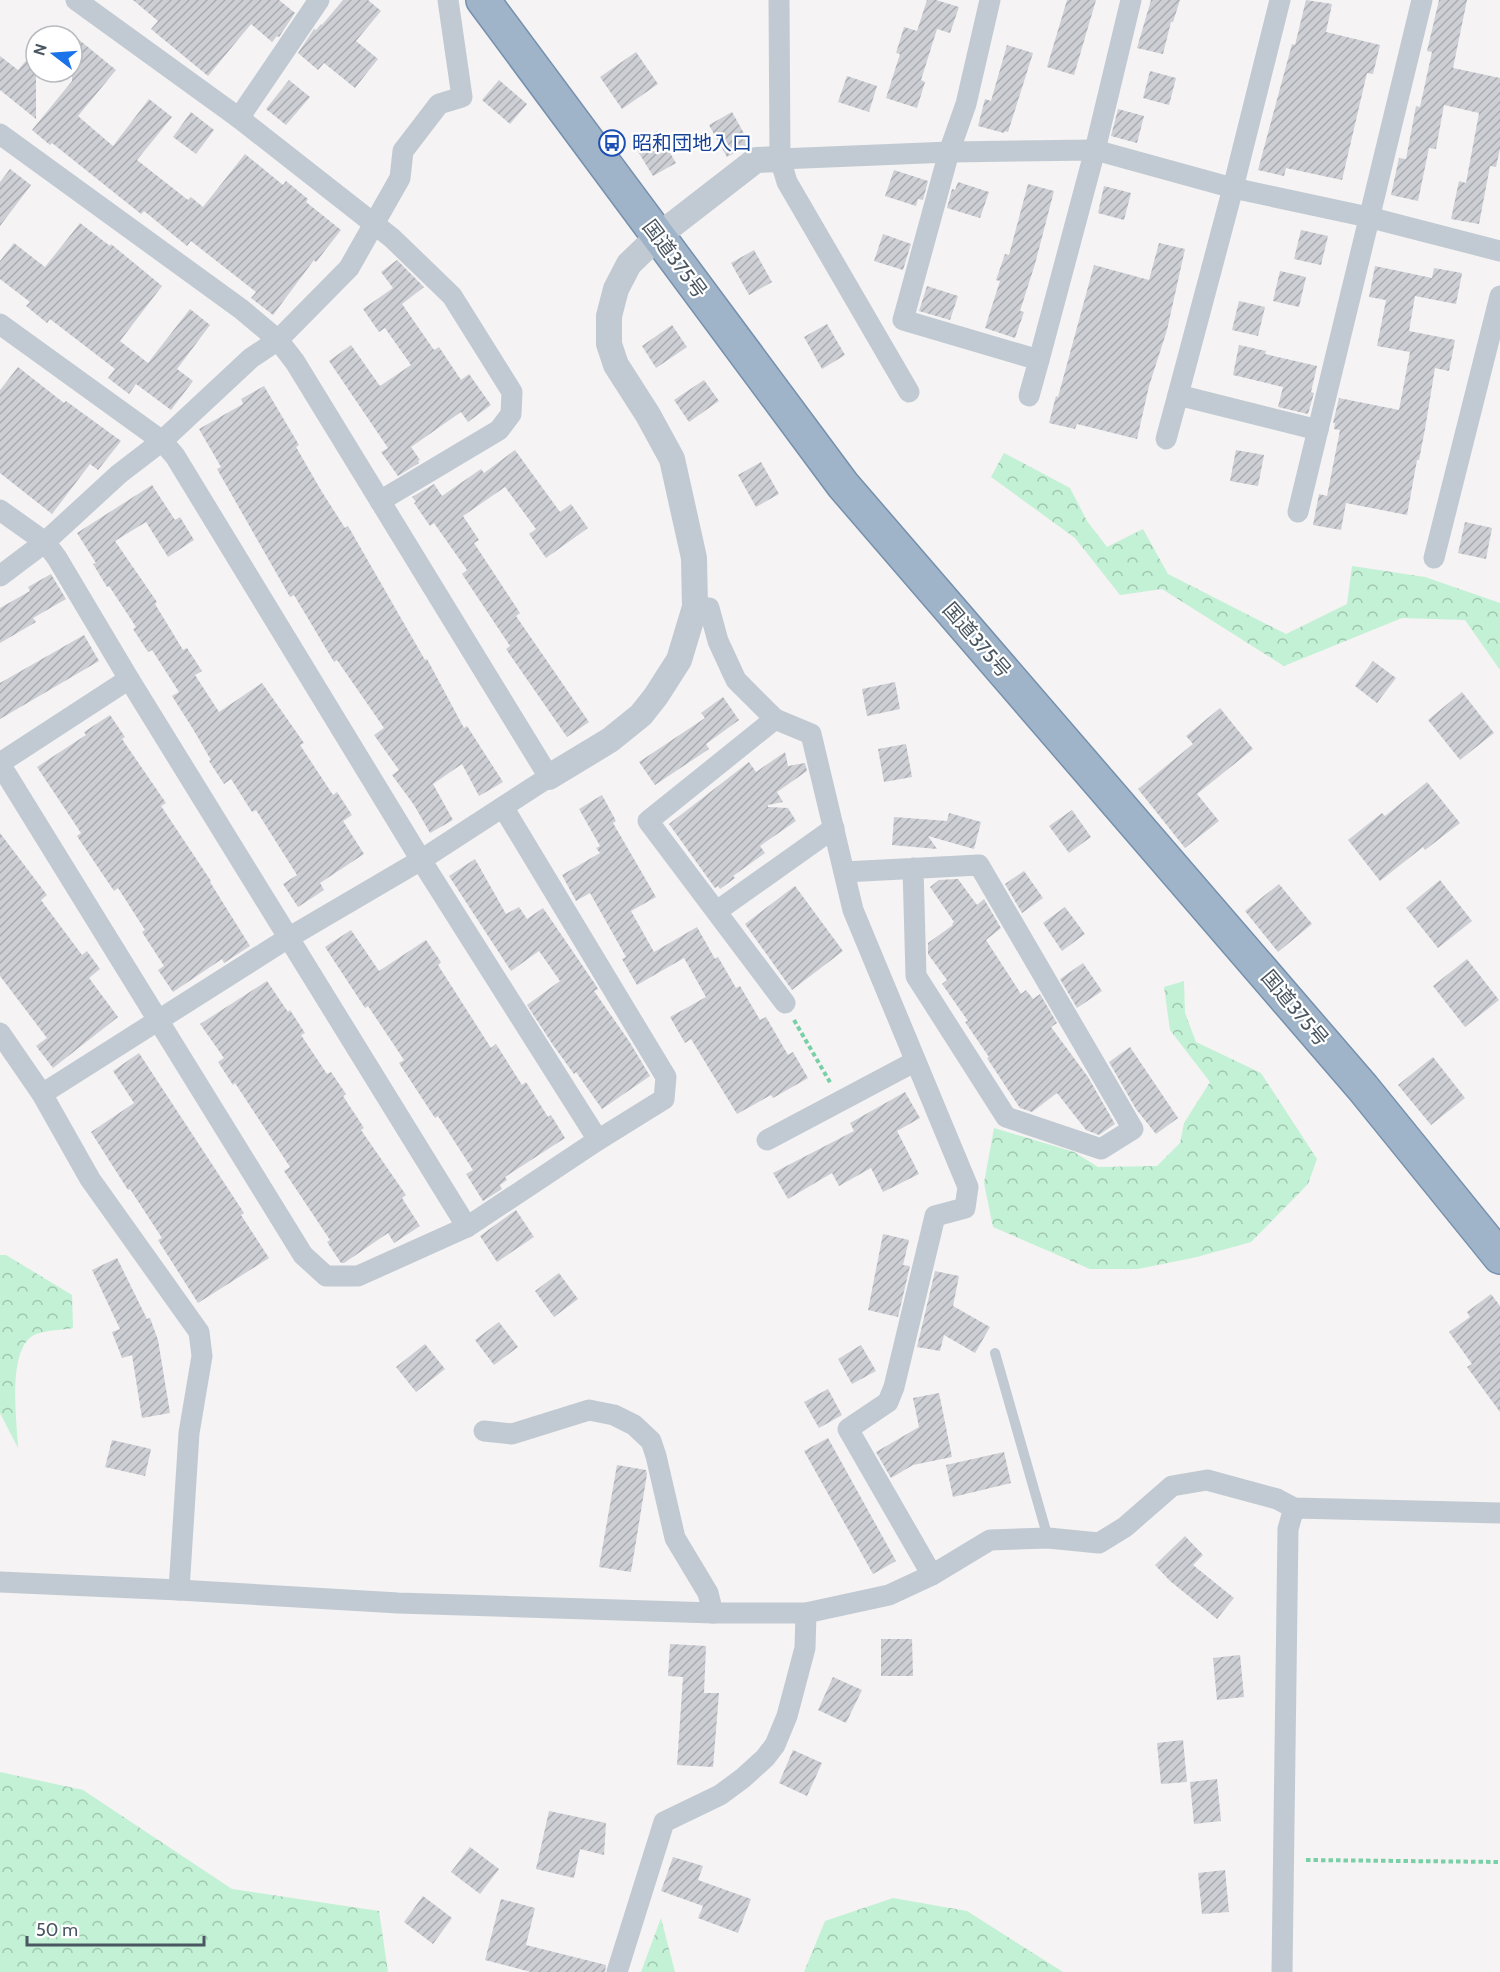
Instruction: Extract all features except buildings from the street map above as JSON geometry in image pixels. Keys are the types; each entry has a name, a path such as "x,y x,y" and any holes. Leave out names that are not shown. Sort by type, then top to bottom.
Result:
{"highway":[{"name":"国道375号","path":"483,0 843,485 1363,1088 1500,1257"}],"street":[{"path":"76,0 238,118 392,238 452,296 512,393 511,414 499,430 380,501"},
{"path":"238,118 319,0"},
{"path":"0,576 45,542 119,474 162,441 251,358 278,340 349,268 400,178 403,151 439,104 462,97 447,0"},
{"path":"779,0 780,159 787,182 909,392"},
{"path":"990,0 966,104 949,152 903,320 1039,360"},
{"path":"1029,396 1095,150 1131,0"},
{"path":"1166,439 1280,0"},
{"path":"1298,512 1422,0"},
{"path":"0,134 241,309 278,340 295,362 549,777"},
{"path":"42,1094 288,938 421,860 610,740 641,715 656,696 679,660 695,607 694,558 672,459 648,415 616,365 609,344 609,316 616,290 629,264 658,236 756,160 949,152 1095,150 1233,188 1368,217 1500,251"},
{"path":"1434,558 1500,296"},
{"path":"0,324 162,441 175,456 421,860 598,1140"},
{"path":"1179,394 1318,430"},
{"path":"0,510 45,542 57,558 129,679 467,1227"},
{"path":"695,607 709,608 718,641 736,680 775,719 811,734 853,910 914,1062 968,1187 965,1208 935,1216 894,1387 888,1402 848,1429 932,1575"},
{"path":"129,679 0,764 303,1255 326,1276 358,1276 467,1227 664,1099 666,1077 503,807"},
{"path":"775,719 648,821 785,1004"},
{"path":"717,911 834,828"},
{"path":"844,872 913,868 979,865 1133,1129 1101,1149 1006,1117 916,976 913,868"},
{"path":"0,1034 42,1094 90,1179 199,1332 202,1356 189,1434 179,1590"},
{"path":"767,1140 914,1062"},
{"path":"484,1431 512,1434 589,1410 614,1415 634,1425 651,1441 675,1538 708,1593 713,1613"},
{"path":"0,1582 398,1603 713,1613 806,1613 888,1595 932,1575 990,1540 1048,1538 1099,1543 1125,1527 1172,1486 1207,1480 1277,1499 1294,1508 1500,1513"},
{"path":"1282,1972 1288,1530 1294,1508"},
{"path":"616,1972 664,1822 720,1795 765,1758 775,1745 787,1716 805,1648 806,1613"}],"lane":[{"path":"995,1353 1048,1538"}],"path":[{"path":"785,1004 840,1100"},
{"path":"1284,1859 1500,1862"}],"green space":[{"path":"1004,453 1070,488 1087,521 1107,547 1143,529 1168,574 1286,634 1347,604 1352,566 1425,577 1500,603 1500,670 1465,620 1402,618 1284,666 1162,589 1120,595 1075,538 991,477"},
{"path":"1184,981 1185,1013 1196,1042 1261,1073 1317,1159 1308,1184 1251,1242 1197,1257 1138,1269 1090,1269 993,1227 984,1183 994,1128 1074,1152 1098,1167 1157,1166 1180,1143 1184,1123 1210,1082 1170,1030 1164,987"},
{"path":"0,1255 6,1255 72,1295 73,1328 36,1334 27,1341 20,1353 15,1386 18,1448 0,1413"},
{"path":"0,1772 83,1790 232,1889 379,1911 388,1972 0,1972"},
{"path":"893,1898 967,1911 1063,1972 804,1972 825,1921"},
{"path":"661,1918 675,1972 641,1972"}],"place":[{"name":"昭和団地入口","path":"612,143"}]}
